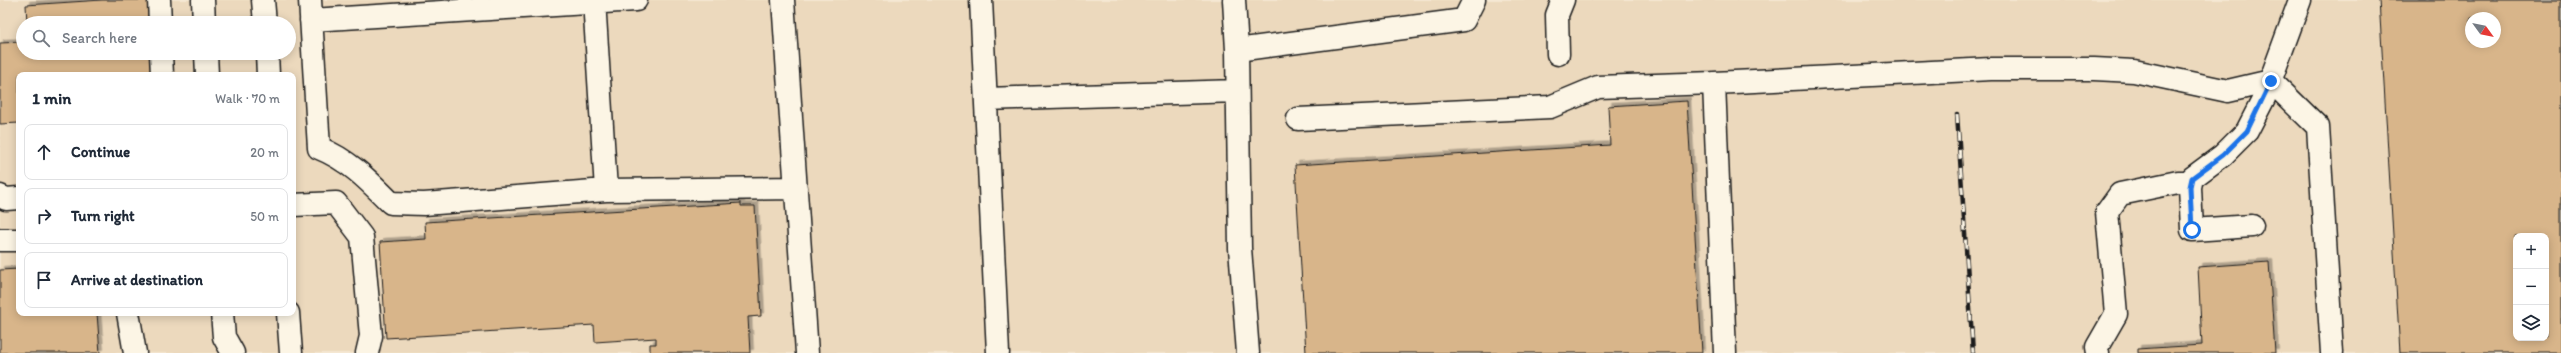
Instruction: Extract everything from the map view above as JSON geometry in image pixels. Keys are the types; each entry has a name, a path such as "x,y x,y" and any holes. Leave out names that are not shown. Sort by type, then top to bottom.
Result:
{"street":[{"path":"159,0 160,16"},
{"path":"203,0 204,16"},
{"path":"263,0 264,16"},
{"path":"636,0 310,10 319,148 336,155 364,175 391,203 424,204 606,190 796,188"},
{"path":"783,0 807,353"},
{"path":"982,0 998,353"},
{"path":"1234,0 1237,50 1240,248 1248,353"},
{"path":"1237,50 1464,20 1474,0"},
{"path":"1558,54 1557,15 1563,0"},
{"path":"2252,226 2192,230 2191,182 2196,175 2223,155 2247,131 2271,81 2300,0"},
{"path":"594,2 606,190"},
{"path":"161,60 162,72"},
{"path":"206,60 207,72"},
{"path":"267,60 268,72"},
{"path":"1298,119 1550,107 1598,87 1714,83 1991,69 2094,69 2134,71 2171,81 2228,91 2271,81"},
{"path":"2271,81 2318,127 2332,353"},
{"path":"1714,83 1725,353"},
{"path":"987,99 1237,91"},
{"path":"2098,353 2097,347 2116,314 2107,212 2120,194 2178,182 2191,182"},
{"path":"0,196 6,199 16,198"},
{"path":"296,204 336,203 362,237 371,336 367,353"},
{"path":"0,240 16,240"},
{"path":"129,316 135,353"},
{"path":"223,316 229,345"},
{"path":"288,316 292,353"}],"shaded area":[{"path":"0,0 2561,0 2561,353 0,353"}],"building":[{"path":"102,0 148,0 149,16 27,16 26,5"},
{"path":"2379,0 2561,0 2561,353 2400,353"},
{"path":"16,42 16,60 152,60 153,72 16,72 16,123 0,124 0,43"},
{"path":"1687,101 1702,353 1306,353 1295,165 1610,145 1608,106"},
{"path":"741,203 741,206 755,206 761,316 748,317 750,353 650,353 650,344 656,344 656,338 595,342 594,325 386,338 380,242 426,239 425,222"},
{"path":"2269,262 2275,353 2137,353 2137,349 2202,345 2198,267"},
{"path":"16,269 16,316 97,316 100,353 0,353 0,270"}],"railway":[{"path":"1957,114 1973,353"}],"route":[{"path":"2192,230 2190,187 2192,178 2223,155 2247,131 2258,111 2271,81"}]}
